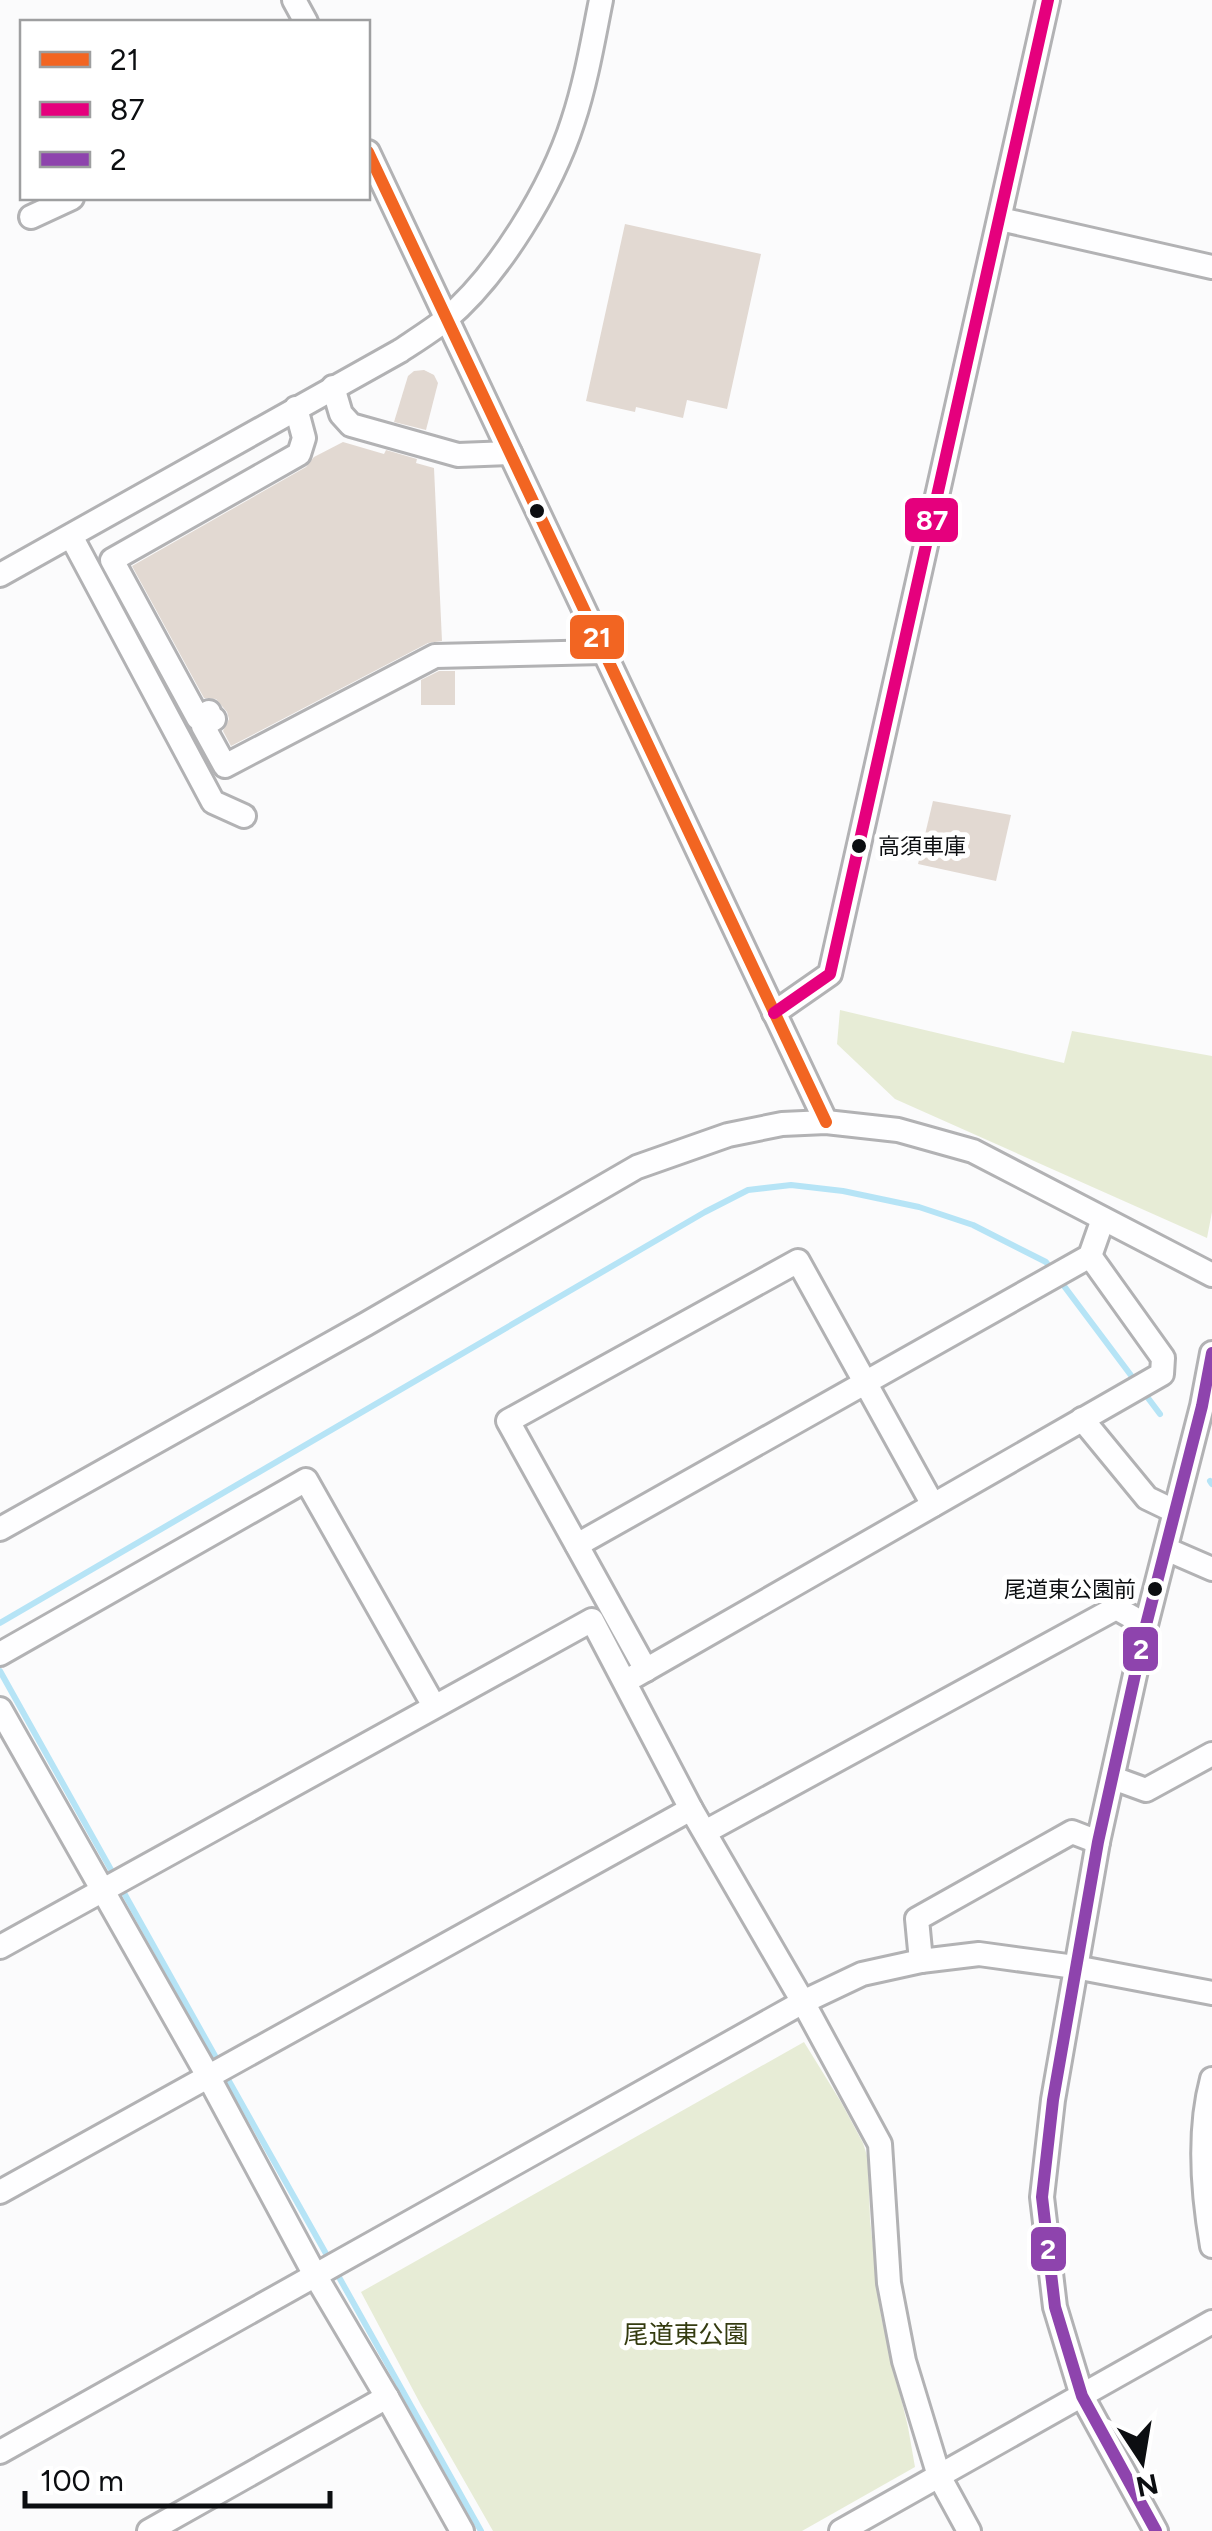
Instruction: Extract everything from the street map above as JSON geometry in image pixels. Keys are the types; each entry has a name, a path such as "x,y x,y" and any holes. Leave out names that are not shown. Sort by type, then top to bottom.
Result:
{"street":[{"path":"0,575 400,351 446,319 488,276 519,232 555,167 573,121 602,0"},
{"path":"774,1012 830,974 1048,0"},
{"path":"370,156 826,1122"},
{"path":"31,217 68,200"},
{"path":"1000,219 1212,267"},
{"path":"333,387 341,414 351,425 458,455 510,453"},
{"path":"296,408 304,438 299,454 112,560 198,718 211,716 202,726 225,766 435,656 604,652"},
{"path":"71,536 214,802 244,816"},
{"path":"0,1529 637,1167 728,1135 782,1124 826,1122 898,1130 972,1152 1212,1275"},
{"path":"577,1545 1090,1256 1103,1219"},
{"path":"624,1683 1162,1374 1162,1358 1090,1256"},
{"path":"646,1670 508,1421 798,1261 934,1505"},
{"path":"1156,2531 1082,2396 1055,2307 1042,2197 1053,2100 1098,1842 1174,1511 1207,1413 1212,1353"},
{"path":"1082,1419 1147,1498 1174,1511"},
{"path":"1,1654 306,1480 434,1706"},
{"path":"1166,1549 1212,1569"},
{"path":"705,1832 1116,1608 1146,1625"},
{"path":"0,1947 592,1620 692,1809 880,2144 889,2282 904,2360 939,2476 969,2531"},
{"path":"0,1709 113,1884 218,2070 327,2268 388,2398 462,2531"},
{"path":"1112,1778 1146,1790 1212,1754"},
{"path":"0,2192 692,1809"},
{"path":"921,1961 917,1919 1072,1832 1098,1842"},
{"path":"0,2452 803,2002 862,1974 978,1954 1075,1967 1212,1993"},
{"path":"1212,2079 1203,2188 1212,2246"},
{"path":"841,2531 1212,2322"},
{"path":"149,2531 388,2398"}],"green space":[{"path":"840,1010 1064,1063 1072,1031 1212,1056 1212,1212 1207,1238 895,1099 837,1044"},
{"name":"尾道東公園","path":"804,2042 841,2102 868,2159 870,2220 881,2316 915,2467 802,2531 493,2531 361,2292"}],"building":[{"path":"625,224 761,254 727,409 687,400 683,418 586,401"},
{"path":"424,370 434,375 438,383 426,430 394,422 408,376"},
{"path":"343,442 384,454 386,450 434,468 442,641 428,643 231,746 223,731 229,719 227,712 216,699 204,698 132,566"},
{"path":"439,671 455,671 455,705 421,705 421,680"},
{"path":"933,801 1011,815 996,881 918,864"}],"waterway":[{"path":"0,1623 748,1190 791,1185 919,1207 973,1225 1046,1262 1160,1414"},
{"path":"0,1671 219,2063"},
{"path":"225,2074 329,2259"},
{"path":"335,2270 481,2531"}],"transit line":[{"name":"87","path":"774,1013 830,974 1048,0"},
{"name":"21","path":"370,156 826,1122"},
{"name":"2","path":"1156,2531 1082,2396 1055,2307 1042,2197 1053,2100 1098,1842 1212,1353"}],"place":[{"name":"高須車庫","path":"859,846"},
{"name":"尾道東公園前","path":"1155,1589"}]}
